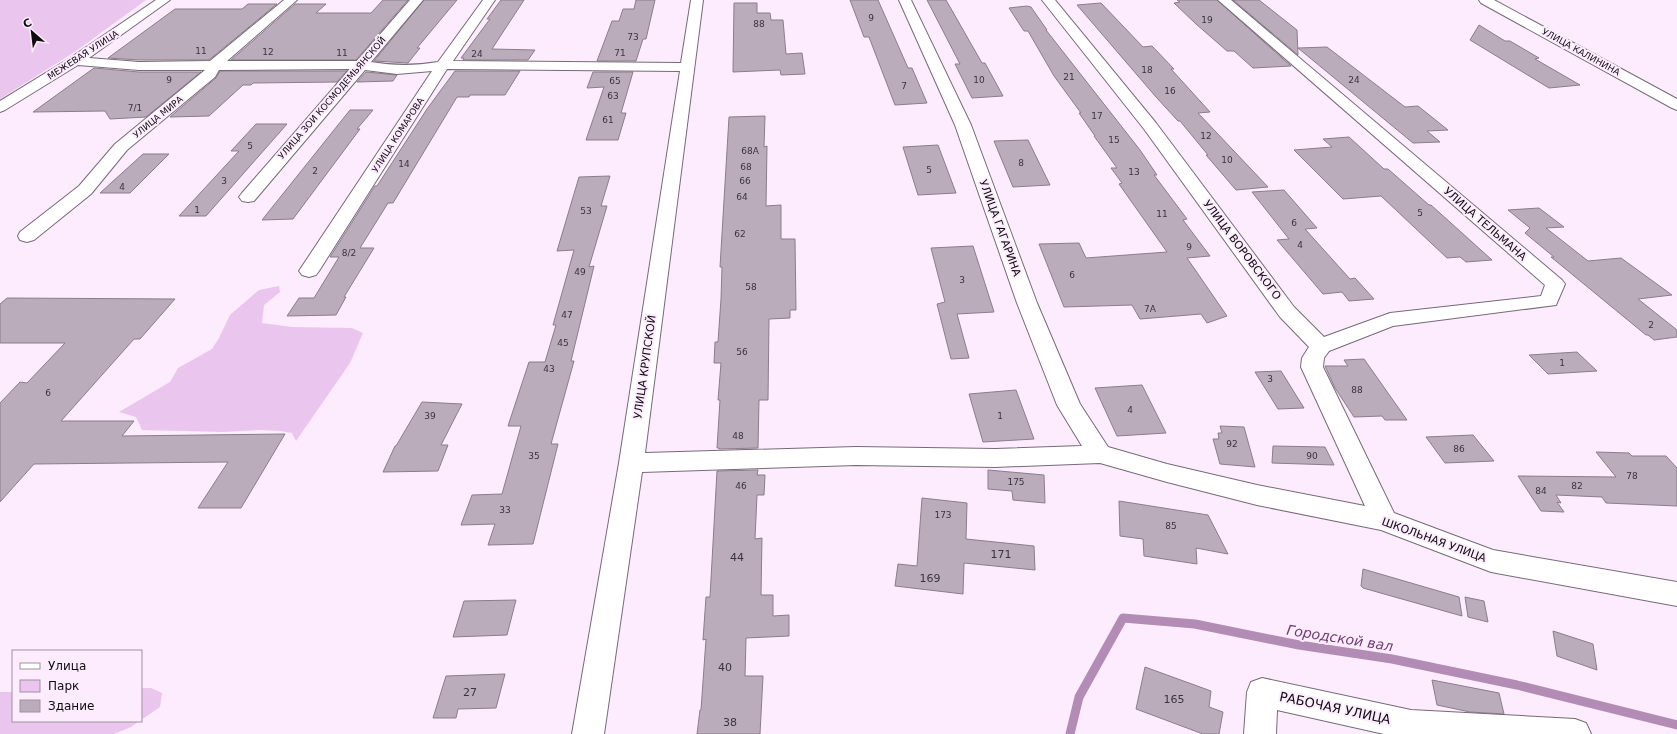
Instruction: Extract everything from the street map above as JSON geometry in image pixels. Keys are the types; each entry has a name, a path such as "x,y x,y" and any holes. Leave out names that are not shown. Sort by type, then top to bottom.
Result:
{"street":[{"name":"МЕЖЕВАЯ УЛИЦА","path":"0,107 75,61 164,0"},
{"name":"УЛИЦА МИРА","path":"27,236 85,190 121,147 210,74 214,65 291,0"},
{"name":"УЛИЦА ЗОИ КОСМОДЕМЬЯНСКОЙ","path":"248,197 417,0"},
{"name":"УЛИЦА КОМАРОВА","path":"309,271 443,65 489,0"},
{"name":"УЛИЦА КРУПСКОЙ","path":"588,734 631,463 697,0"},
{"name":"УЛИЦА ГАГАРИНА","path":"905,0 963,125 1027,303 1069,405 1100,454"},
{"name":"УЛИЦА ВОРОВСКОГО","path":"1048,0 1150,126 1287,312 1321,346"},
{"name":"УЛИЦА ТЕЛЬМАНА","path":"1224,0 1555,284 1549,301 1390,320 1321,346"},
{"name":"УЛИЦА КАЛИНИНА","path":"1485,0 1677,105"},
{"path":"75,61 139,66 360,65 396,70 420,69 443,65 688,67"},
{"path":"1321,346 1313,358 1312,368 1384,520"},
{"name":"ШКОЛЬНАЯ УЛИЦА","path":"631,463 856,456 995,458 1100,454 1167,473 1257,495 1384,520 1491,561 1677,594"},
{"name":"РАБОЧАЯ УЛИЦА","path":"1260,734 1262,692 1411,724 1575,734"}],"green space":[{"path":"0,0 146,0 76,51 0,99"},
{"path":"279,286 280,292 264,305 262,323 292,327 352,328 363,333 350,363 296,441 292,433 280,431 261,430 223,432 142,430 136,417 119,412 170,382 178,368 212,349 230,315 259,290"},
{"path":"142,688 151,688 162,693 160,707 142,719"},
{"path":"0,692 12,692 12,722 138,722 131,727 114,734 0,734"}],"building":[{"path":"383,0 408,0 356,60 231,60 295,4 326,4 316,13 371,13"},
{"path":"424,0 457,0 417,48 420,48 408,63 374,61"},
{"path":"501,0 524,0 492,49 535,50 528,60 463,60 464,58 461,58 490,19 487,19"},
{"path":"636,0 655,0 646,39 643,39 636,61 597,61 612,21 619,21 623,9 634,9"},
{"path":"850,0 878,0 908,68 912,68 927,103 895,105 869,37 864,37"},
{"path":"927,0 946,0 982,63 985,63 1003,96 972,98 955,64 960,64"},
{"path":"1177,0 1217,0 1291,66 1253,68 1234,51 1227,51 1196,24 1174,3 1180,2"},
{"path":"1233,0 1259,0 1297,30 1298,55"},
{"path":"734,3 757,3 757,13 770,13 771,20 783,20 786,54 802,53 805,74 781,75 780,70 733,72"},
{"path":"1101,3 1143,47 1152,46 1174,69 1171,69 1210,112 1198,113 1268,187 1236,190 1206,155 1208,155 1180,121 1178,121 1156,97 1077,5"},
{"path":"248,4 277,4 209,60 139,60 108,58 175,9 242,9"},
{"path":"1031,7 1046,30 1140,150 1157,175 1154,175 1187,219 1183,220 1210,256 1187,258 1227,316 1207,323 1201,314 1140,319 1132,305 1064,307 1039,244 1079,243 1086,258 1167,252 1119,184 1122,183 1111,168 1117,168 1079,113 1081,113 1054,76 1028,31 1024,31 1009,8"},
{"path":"1479,25 1505,41 1510,41 1539,58 1535,59 1580,85 1549,88 1470,40"},
{"path":"1327,47 1405,107 1418,106 1448,130 1427,131 1440,142 1413,143 1298,48"},
{"path":"94,68 139,72 201,72 146,117 110,119 105,111 33,112"},
{"path":"220,71 347,71 337,82 253,83 251,85 243,85 209,116 170,117 216,78"},
{"path":"455,71 520,71 505,95 470,95 469,97 457,97 393,203 388,203 360,248 374,248 344,297 346,297 336,315 287,316 299,298 314,298 339,257 330,257 375,186 377,186 427,109"},
{"path":"366,72 397,75 393,81 357,82"},
{"path":"593,72 633,72 621,113 626,113 618,140 586,140 604,87 587,88"},
{"path":"350,110 373,110 357,129 360,129 293,219 262,220"},
{"path":"765,116 764,147 767,146 766,206 781,205 781,239 795,239 796,310 790,310 790,318 769,319 768,400 759,400 758,448 719,449 717,448 720,400 718,400 721,363 714,363 715,342 718,342 721,299 722,267 720,267 729,117"},
{"path":"256,124 287,124 206,216 179,216 239,151 231,151"},
{"path":"1349,137 1384,169 1388,169 1429,205 1431,205 1492,260 1466,262 1460,257 1447,258 1381,196 1343,199 1294,150 1332,147 1323,139"},
{"path":"1028,140 1050,185 1013,187 994,141"},
{"path":"938,145 956,193 918,195 903,147"},
{"path":"143,154 169,154 130,193 100,193"},
{"path":"610,176 601,206 607,206 589,267 594,266 571,361 574,361 551,444 558,444 533,544 488,545 495,524 461,525 472,495 502,494 521,426 508,426 529,362 545,362 556,325 553,325 574,250 557,251 579,177"},
{"path":"1284,190 1317,228 1305,229 1350,279 1355,278 1374,299 1349,301 1342,292 1323,294 1277,240 1289,239 1252,192"},
{"path":"1539,208 1564,227 1546,228 1588,261 1621,258 1672,295 1638,299 1677,330 1677,337 1654,340 1646,335 1551,257 1554,257 1525,233 1530,228 1508,210"},
{"path":"973,246 994,312 957,314 969,358 951,359 937,304 945,302 931,248"},
{"path":"7,298 175,299 140,339 134,339 61,421 134,421 122,436 285,434 241,508 198,508 228,462 34,464 0,502 0,403 20,382 27,383 65,343 0,343 0,304"},
{"path":"1577,352 1597,371 1548,374 1529,355"},
{"path":"1364,359 1407,420 1385,420 1382,416 1354,417 1335,388 1325,366 1348,366 1344,360"},
{"path":"1281,371 1304,408 1278,409 1255,372"},
{"path":"1142,385 1166,433 1117,436 1095,388"},
{"path":"1016,390 1034,439 983,442 969,394"},
{"path":"422,402 462,404 441,445 448,445 438,471 383,472 395,446"},
{"path":"1220,426 1244,427 1255,467 1220,464 1213,439 1219,439 1218,433 1222,433"},
{"path":"1473,435 1494,461 1445,463 1426,437"},
{"path":"1273,446 1325,447 1334,465 1272,463"},
{"path":"1596,452 1629,453 1632,456 1666,456 1677,468 1677,506 1606,503 1602,497 1556,495 1561,503 1557,502 1564,512 1541,511 1518,476 1616,477"},
{"path":"758,470 757,475 765,475 764,495 757,495 755,539 762,538 761,595 773,595 773,616 789,615 789,636 746,638 745,676 763,676 760,734 697,734 701,710 706,639 703,640 706,597 710,597 717,471"},
{"path":"988,470 1044,475 1045,503 1013,500 1012,491 988,489"},
{"path":"922,498 967,503 966,539 1034,546 1035,570 964,563 963,594 895,586 898,564 917,566"},
{"path":"1119,501 1208,515 1228,554 1196,548 1197,564 1144,556 1143,539 1120,536"},
{"path":"1363,569 1459,597 1462,616 1363,588 1361,586"},
{"path":"1465,597 1484,601 1488,622 1468,617"},
{"path":"516,600 507,635 453,637 464,601"},
{"path":"1553,631 1593,644 1597,670 1557,656"},
{"path":"1145,667 1211,691 1209,707 1223,712 1219,734 1203,734 1136,709"},
{"path":"505,674 496,708 458,709 456,718 433,718 446,676"},
{"path":"1432,680 1499,693 1504,714 1470,712 1437,705"}],"waterway":[{"name":"Городской вал","path":"1070,734 1079,697 1123,618 1195,624 1299,645 1392,659 1517,685 1677,725"}]}
